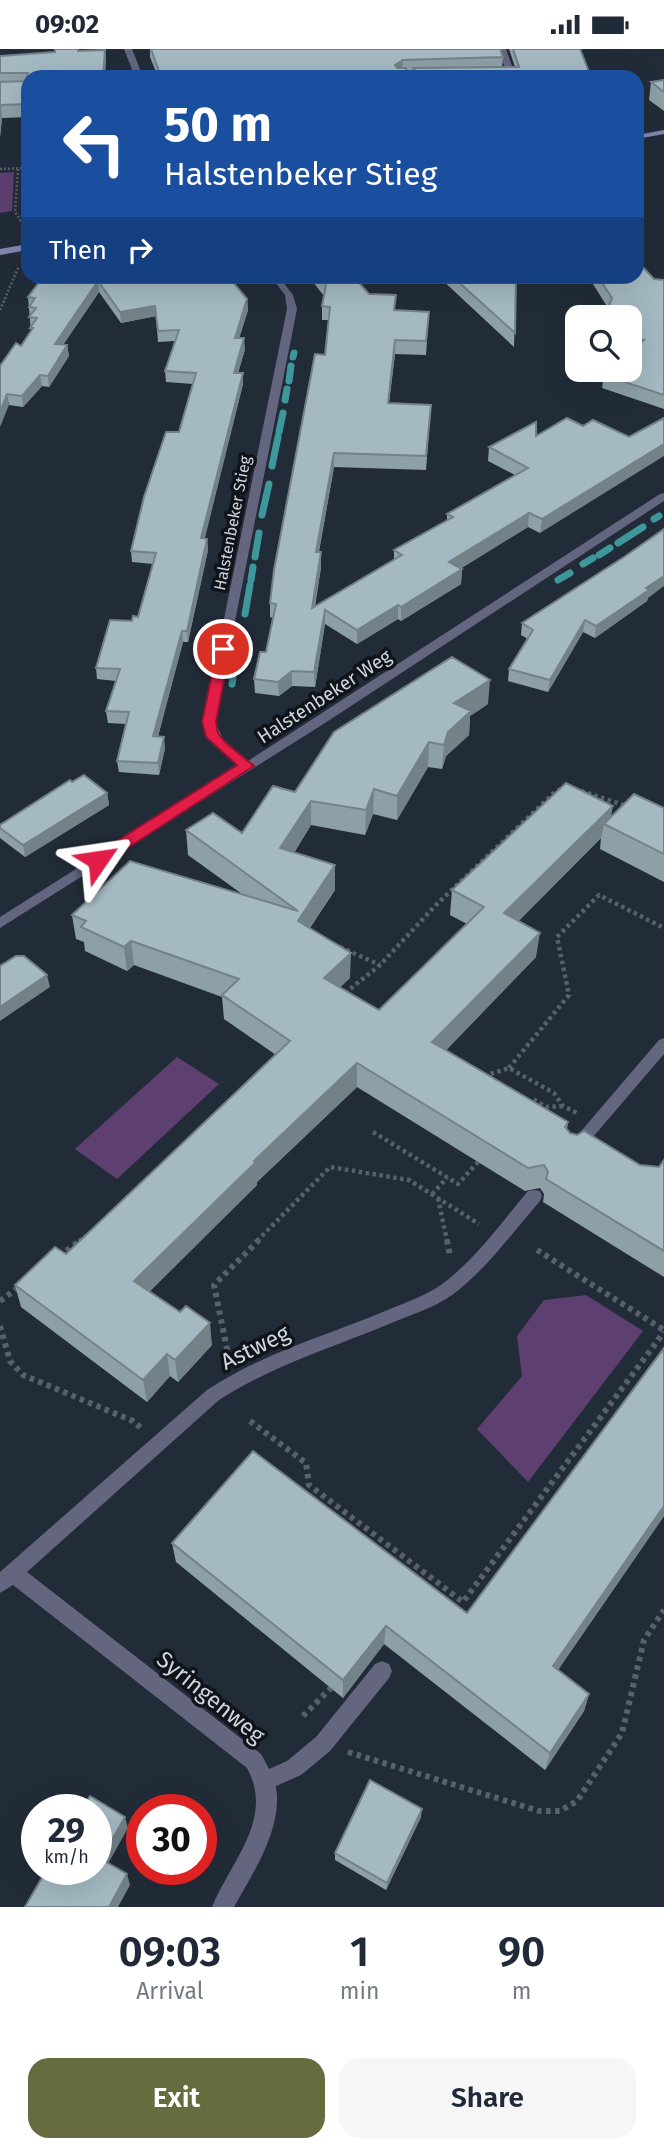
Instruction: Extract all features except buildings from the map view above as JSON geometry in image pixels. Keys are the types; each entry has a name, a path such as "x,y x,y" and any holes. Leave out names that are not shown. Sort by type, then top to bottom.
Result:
{"main road":[{"path":"644,136 664,132"},
{"path":"0,252 21,248"}],"street":[{"path":"128,49 136,70"},
{"path":"502,49 509,70"},
{"name":"Halstenbeker Stieg","path":"247,766 220,745 211,734 209,722 292,309 289,295 280,284"},
{"name":"Halstenbeker Weg","path":"0,922 664,496"},
{"path":"572,1150 664,1044"},
{"name":"Astweg","path":"7,1578 213,1395 239,1377 277,1357 372,1324 445,1290 472,1267 534,1196"},
{"name":"Syringenweg","path":"7,1578 254,1761 265,1781"},
{"path":"222,1907 258,1837 267,1804 265,1781 294,1768 323,1744 382,1671"}],"path":[{"path":"0,169 21,169"},
{"path":"18,169 15,212 21,221"},
{"path":"0,310 21,261"},
{"path":"344,995 380,965 436,905 557,790 582,791 629,806"},
{"path":"471,1080 509,1067 569,995 557,937 599,895 664,928"},
{"path":"335,945 380,965"},
{"path":"509,1067 554,1093 563,1106 576,1114"},
{"path":"525,1109 533,1100 546,1107 563,1106"},
{"path":"373,1132 458,1184 478,1162"},
{"path":"229,1360 214,1286 330,1167 409,1180 480,1225"},
{"path":"447,1178 435,1196 450,1256"},
{"path":"55,1259 89,1234"},
{"path":"250,1421 306,1464 309,1485 463,1602 664,1331 537,1250"},
{"path":"0,1301 22,1284"},
{"path":"0,1326 10,1361 23,1375 133,1421 143,1429"},
{"path":"415,1580 423,1571"},
{"path":"323,1744 539,1811 560,1811 577,1801 622,1733 644,1640 664,1610"},
{"path":"303,1716 331,1688"}],"shaded area":[{"path":"14,172 12,211 0,213 0,173"},
{"path":"177,1057 219,1084 117,1179 75,1149"},
{"path":"586,1295 643,1331 528,1482 477,1429 522,1376 517,1336 544,1300"}],"waterway":[{"path":"293,357 294,353"},
{"path":"289,381 291,366"},
{"path":"285,400 287,389"},
{"path":"279,432 283,413"},
{"path":"272,466 278,437"},
{"path":"262,515 269,484"},
{"path":"654,519 659,516"},
{"path":"618,543 643,527"},
{"path":"255,557 259,533"},
{"path":"599,555 610,548"},
{"path":"583,564 593,558"},
{"path":"251,580 253,567"},
{"path":"558,580 570,573"},
{"path":"245,614 250,585"},
{"path":"236,666 240,646"},
{"path":"232,684 233,678"}],"route":[{"path":"98,860 247,766 220,745 211,734 209,722 223,649"}]}
